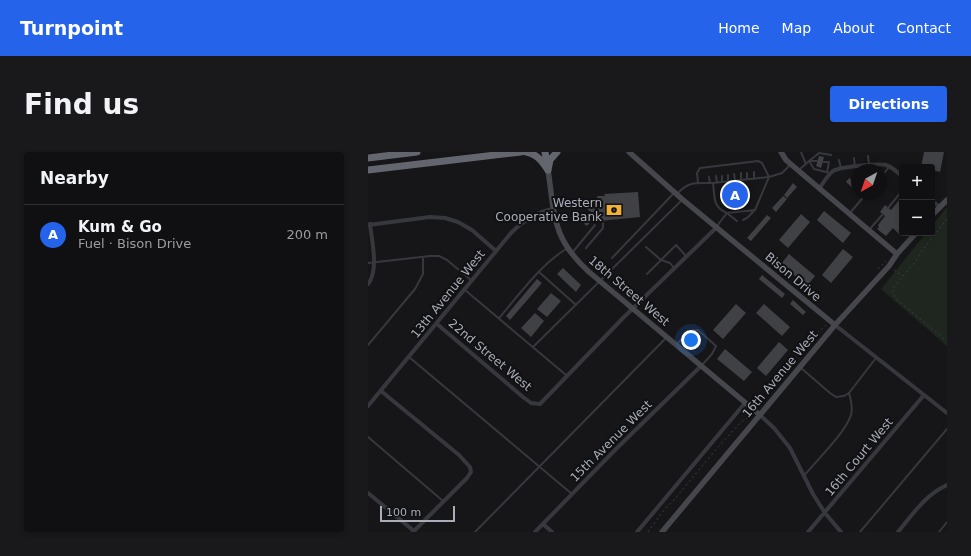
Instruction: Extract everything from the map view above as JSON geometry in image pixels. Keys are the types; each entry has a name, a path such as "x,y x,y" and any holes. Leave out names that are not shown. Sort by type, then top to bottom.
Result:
{"highway":[{"path":"368,158 417,152"},
{"path":"368,170 521,152"},
{"path":"526,152 534,154 548,170"},
{"path":"545,152 548,170"},
{"path":"548,170 550,160 557,152"}],"street":[{"name":"Bison Drive","path":"629,152 682,199 947,414"},
{"path":"781,152 786,160 798,171 896,253"},
{"path":"887,166 899,174"},
{"path":"819,189 829,172 851,168"},
{"name":"18th Street West","path":"548,170 557,227 571,254 582,266 760,416"},
{"path":"936,211 947,200"},
{"name":"13th Avenue West","path":"368,406 511,233 522,223 539,212 553,209"},
{"path":"368,284 372,278 374,262 369,225 430,217 445,218 458,222 472,230 496,250"},
{"path":"567,376 632,308 717,227"},
{"name":"16th Avenue West","path":"662,532 760,416 800,367 833,323 889,266 896,253 913,236"},
{"name":"22nd Street West","path":"437,324 532,403 540,404 567,376"},
{"name":"15th Avenue West","path":"535,532 701,366"},
{"path":"368,494 413,532 471,472 470,467 459,455 381,391"},
{"name":"16th Court West","path":"808,532 924,395"},
{"path":"637,532 745,402"},
{"path":"760,416 774,428 790,448 812,494 841,532"},
{"path":"898,532 929,496 947,485"},
{"path":"542,524 552,532"}],"lane":[{"path":"801,152 806,164"},
{"path":"798,171 819,154 831,154"},
{"path":"868,156 869,164"},
{"path":"854,158 855,164"},
{"path":"839,160 841,169"},
{"path":"698,183 698,170 700,168 758,161 762,163 769,177"},
{"path":"809,161 817,161"},
{"path":"809,161 814,169 829,172 829,162 822,162"},
{"path":"753,162 753,167"},
{"path":"740,163 740,168"},
{"path":"746,163 746,168"},
{"path":"734,164 734,169"},
{"path":"612,258 676,193 688,184 769,177 782,174 791,164"},
{"path":"727,165 727,170"},
{"path":"715,166 715,171"},
{"path":"720,166 721,170"},
{"path":"708,167 708,172"},
{"path":"887,170 890,167"},
{"path":"754,172 754,179"},
{"path":"747,173 747,179"},
{"path":"734,174 735,180"},
{"path":"741,174 741,180"},
{"path":"728,175 728,181"},
{"path":"716,176 717,182"},
{"path":"722,176 722,182"},
{"path":"709,177 712,183 716,206 737,221"},
{"path":"743,220 747,218 754,210 769,177"},
{"path":"888,208 899,195"},
{"path":"533,347 682,199"},
{"path":"850,214 861,200"},
{"path":"717,227 727,213 754,210"},
{"path":"869,230 883,214"},
{"path":"586,248 603,228 603,222"},
{"path":"571,254 595,225"},
{"path":"647,274 676,245 686,256"},
{"path":"646,247 661,260 670,263 674,268"},
{"path":"499,318 552,258 567,248"},
{"path":"368,263 439,256 447,260 472,281"},
{"path":"368,345 415,289 423,274 423,257"},
{"path":"539,272 576,305"},
{"path":"465,290 567,376"},
{"path":"676,345 690,330 698,330 716,346 712,354 701,366"},
{"path":"475,532 667,337"},
{"path":"409,357 572,494"},
{"path":"800,367 836,397 844,396 849,392 877,357"},
{"path":"804,476 842,431 851,415 852,406 849,392"},
{"path":"860,532 947,429"},
{"path":"368,437 443,501"},
{"path":"939,532 947,522"}],"path":[{"path":"947,219 921,252 916,261 893,288 893,293 896,299 947,341"},
{"path":"876,272 896,253"},
{"path":"894,270 903,276"},
{"path":"648,532 664,510 674,501 740,422 747,418 754,410 812,338 833,323"}],"shaded area":[{"path":"947,207 947,346 881,289 924,236 935,236 935,222"}],"building":[{"path":"924,152 944,152 940,172 935,171 935,164 922,164"},
{"path":"819,156 824,157 821,168 816,166"},
{"path":"849,178 851,180 851,187 846,182"},
{"path":"793,183 797,187 787,198 784,195"},
{"name":"Western Cooperative Bank","path":"638,192 640,217 600,221 595,217 587,226 584,224 591,212 587,209 598,196 605,196 604,194"},
{"path":"783,196 787,199 776,212 772,208"},
{"path":"899,200 899,234 893,228 886,236 877,229 879,227 878,225 885,216 880,212 885,205 891,210"},
{"path":"824,211 851,233 843,243 817,220"},
{"path":"801,214 810,222 788,248 779,240"},
{"path":"767,215 771,218 751,241 747,238"},
{"path":"843,249 853,257 831,283 822,275"},
{"path":"789,254 815,276 807,286 781,264"},
{"path":"563,268 581,285 576,292 557,274"},
{"path":"762,275 785,294 782,298 759,279"},
{"path":"537,279 542,283 510,320 506,316"},
{"path":"551,293 561,301 547,317 537,309"},
{"path":"793,300 806,312 803,315 790,304"},
{"path":"736,304 746,313 723,339 713,330"},
{"path":"764,304 790,327 782,336 756,313"},
{"path":"535,313 544,321 531,337 521,328"},
{"path":"779,342 788,350 766,376 757,368"},
{"path":"725,349 752,372 744,381 717,359"}],"place":[{"name":"Kum & Go","path":"735,195"},
{"name":"Western Cooperative Bank","path":"614,210"}]}
